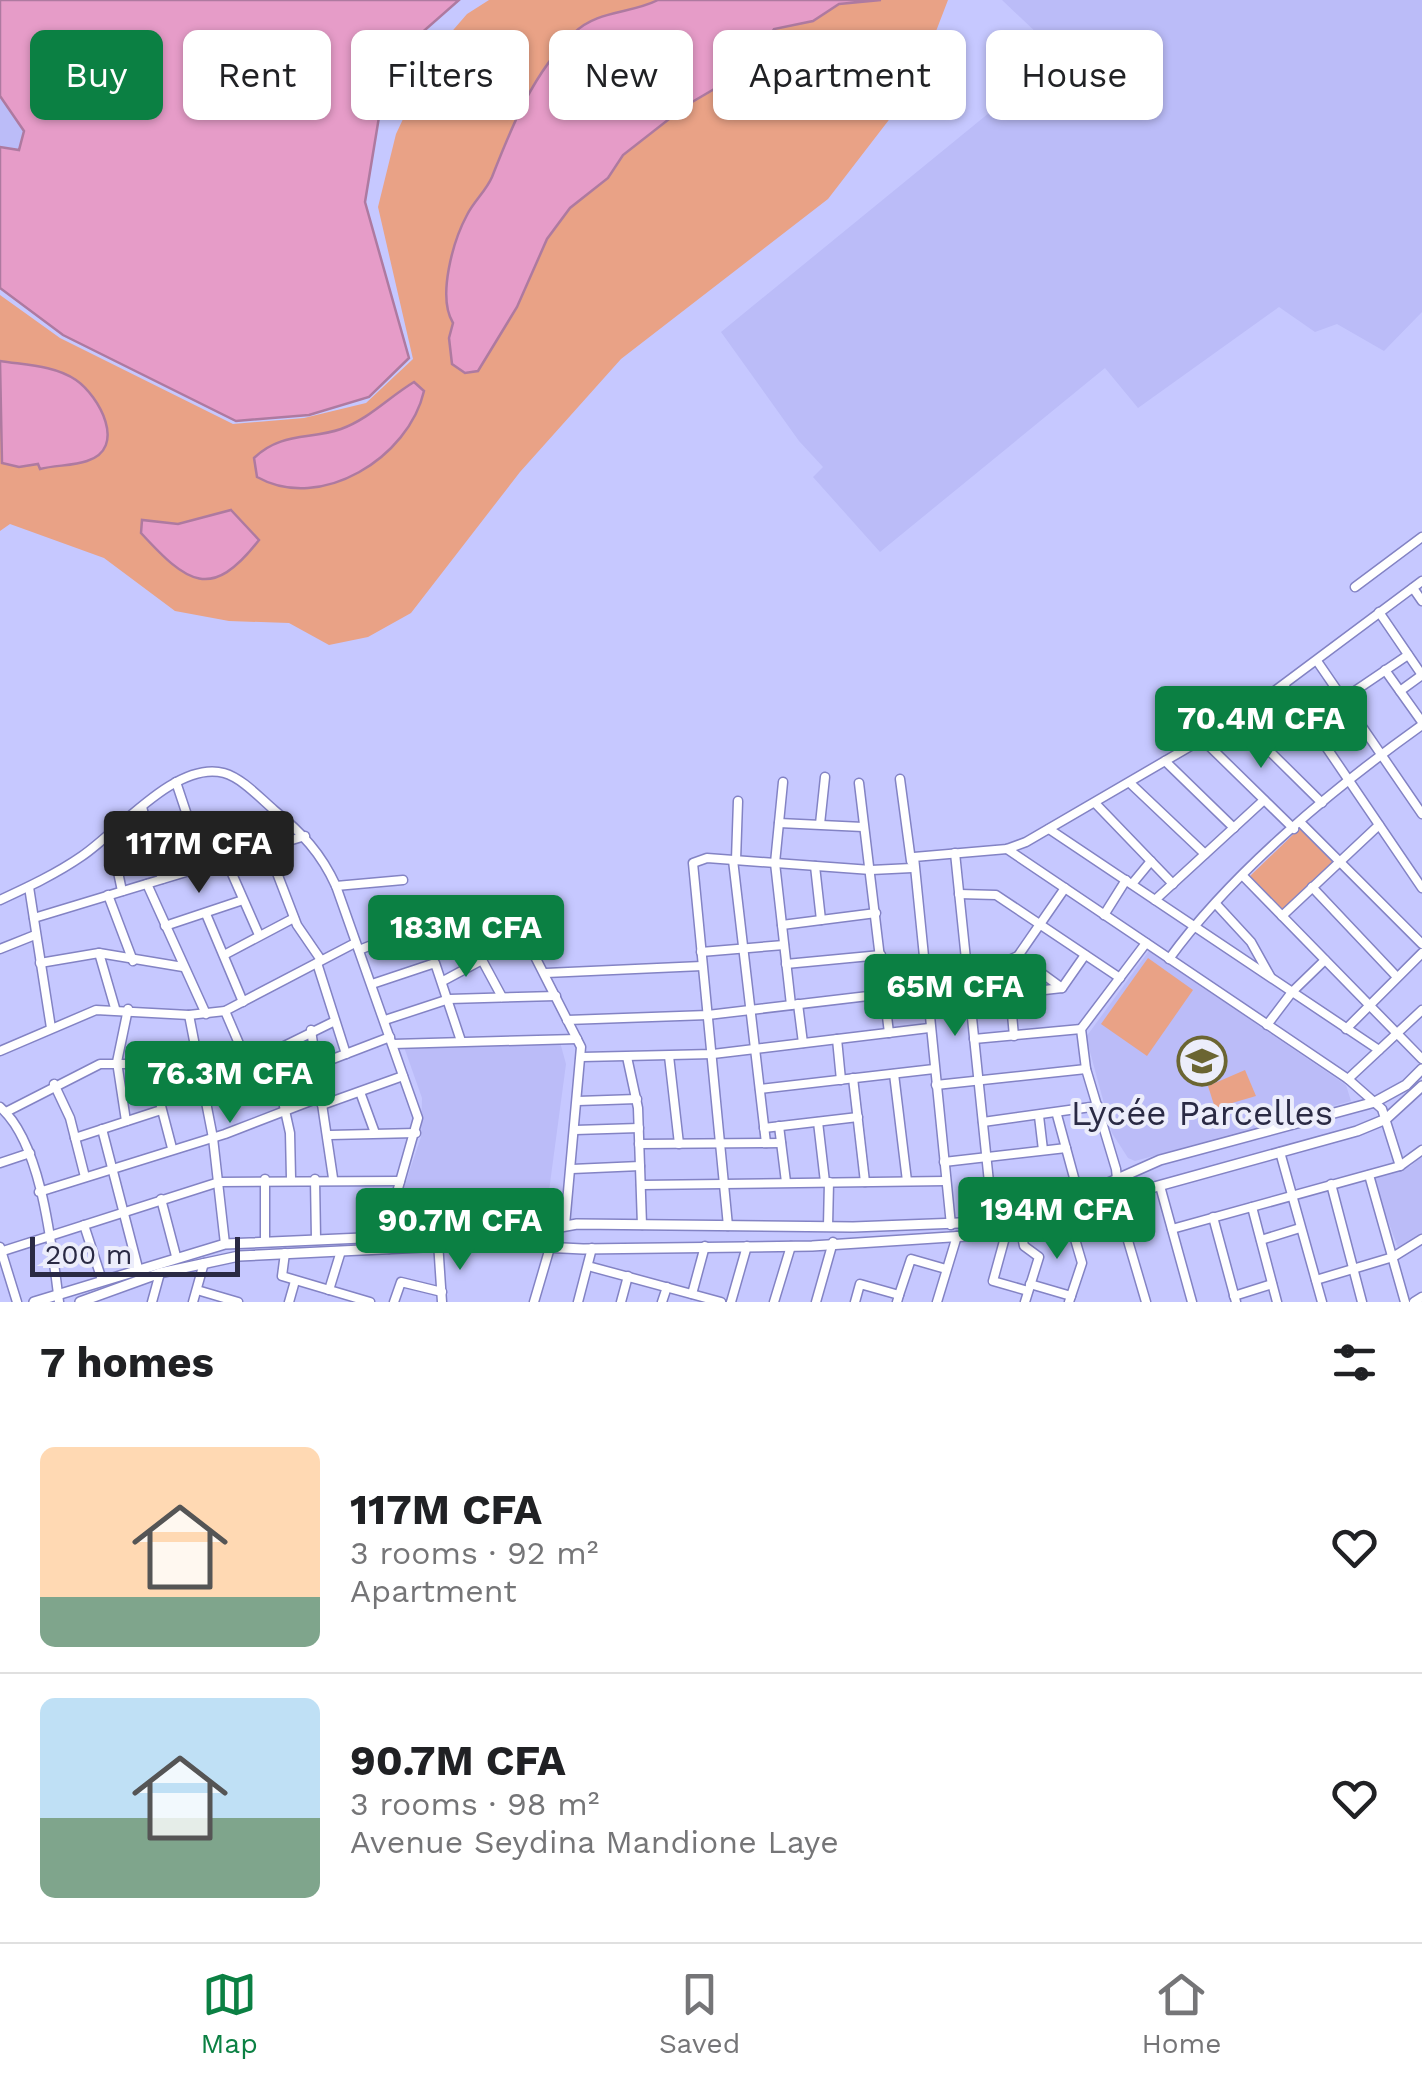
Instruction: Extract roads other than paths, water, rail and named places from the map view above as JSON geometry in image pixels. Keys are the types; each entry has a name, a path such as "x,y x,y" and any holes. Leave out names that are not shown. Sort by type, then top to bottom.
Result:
{"main road":[{"path":"34,1302 58,1298 138,1268 225,1244 544,1230 565,1225 951,1225 993,1220 1118,1182 1134,1169 1160,1160 1375,1102 1406,1085 1422,1069"},
{"path":"80,1302 204,1260 285,1253 551,1244 592,1248 791,1246 1007,1230 1356,1132 1386,1118 1422,1086"}],"street":[{"path":"1356,587 1422,537"},
{"path":"728,1226 691,866 699,859 872,870 911,864 919,854 1007,849 1096,803 1237,720 1422,582"},
{"path":"1413,588 1422,600"},
{"path":"1379,612 1422,675 1400,691"},
{"path":"1343,699 1408,655"},
{"path":"1317,661 1422,814"},
{"path":"1169,958 1194,926 1348,778 1422,724 1385,670"},
{"path":"1284,685 1422,888"},
{"path":"1237,720 1322,803"},
{"path":"1202,740 1264,800 1341,860 1422,944"},
{"path":"1165,761 1234,828"},
{"path":"0,900 110,834 176,782 222,772 304,836 321,855 336,886 418,1118 388,1235 389,1249"},
{"path":"820,824 825,777"},
{"path":"900,778 951,1225"},
{"path":"176,782 188,818 211,821 251,852"},
{"path":"783,782 775,864 786,964 803,1043"},
{"path":"859,783 889,1033"},
{"path":"1130,783 1205,854"},
{"path":"1155,900 1264,800"},
{"path":"738,801 735,860 766,1143"},
{"path":"1096,803 1173,884"},
{"path":"142,807 162,879"},
{"path":"779,822 863,827"},
{"path":"1282,916 1379,825"},
{"path":"1050,828 1378,1050"},
{"path":"110,834 122,890"},
{"path":"34,918 304,836"},
{"path":"114,849 150,838"},
{"path":"267,848 294,918 319,962 346,1054"},
{"path":"1007,849 1348,1079 1375,1102 1386,1118 1400,1166"},
{"path":"955,853 993,1220"},
{"path":"226,860 258,935"},
{"path":"1104,914 1151,861"},
{"path":"814,866 821,920"},
{"path":"1413,875 1422,868"},
{"path":"1244,877 1422,1059"},
{"path":"336,886 404,880"},
{"path":"147,884 206,1014"},
{"path":"29,886 50,1028"},
{"path":"882,973 1007,961 1018,956 1065,888"},
{"path":"1312,888 1397,977"},
{"path":"959,894 994,894 1120,978"},
{"path":"108,896 134,961"},
{"path":"165,926 243,900"},
{"path":"1216,904 1251,942 1272,978"},
{"path":"782,924 876,913"},
{"path":"206,914 244,1002"},
{"path":"224,955 294,918"},
{"path":"0,1051 79,1015 115,1008 189,1015 224,1011 319,962 420,926"},
{"path":"0,949 36,935"},
{"path":"525,937 577,1039 582,1058 565,1225"},
{"path":"1146,943 1081,1029 1086,1069 1146,1302"},
{"path":"701,952 784,945"},
{"path":"40,963 99,953 183,967"},
{"path":"99,953 115,1008"},
{"path":"1346,1028 1422,953"},
{"path":"786,964 880,955"},
{"path":"1010,994 1062,988 1085,955"},
{"path":"1018,956 1062,988"},
{"path":"443,981 482,960 502,997"},
{"path":"1267,1024 1292,992 1326,960"},
{"path":"1007,961 1014,1036"},
{"path":"372,984 435,963 461,1041"},
{"path":"546,974 702,966"},
{"path":"567,1020 708,1014 885,994"},
{"path":"385,1020 450,999 556,996"},
{"path":"126,1121 116,1062 128,1009"},
{"path":"1348,1079 1422,1010"},
{"path":"224,1011 243,1060 272,1052 335,1021"},
{"path":"189,1015 213,1138 225,1244"},
{"path":"582,1058 713,1054 930,1028"},
{"path":"974,1039 1081,1029"},
{"path":"312,1030 330,1134 333,1178"},
{"path":"317,1065 392,1040 577,1039"},
{"path":"837,1039 841,1080"},
{"path":"206,1097 250,1078 272,1052"},
{"path":"272,1052 290,1134 290,1178"},
{"path":"669,1056 679,1144"},
{"path":"627,1057 640,1128 642,1225"},
{"path":"58,1298 30,1153 3,1109 84,1069 116,1062 197,1064"},
{"path":"150,1064 172,1148"},
{"path":"760,1089 934,1069"},
{"path":"936,1085 1086,1069"},
{"path":"894,1074 907,1181"},
{"path":"40,1192 213,1138 284,1111 360,1092 404,1076"},
{"path":"853,1078 865,1182"},
{"path":"54,1084 85,1177"},
{"path":"360,1092 375,1133"},
{"path":"578,1100 637,1100"},
{"path":"983,1122 1098,1106"},
{"path":"75,1138 161,1110"},
{"path":"1057,1114 1079,1196"},
{"path":"1038,1116 1044,1150"},
{"path":"764,1128 858,1117"},
{"path":"818,1122 827,1182 828,1226"},
{"path":"779,1126 786,1182"},
{"path":"576,1130 640,1128"},
{"path":"102,1129 138,1268"},
{"path":"330,1134 416,1133"},
{"path":"640,1144 782,1144"},
{"path":"944,1162 1066,1148"},
{"path":"1172,1230 1400,1166 1422,1150"},
{"path":"1280,1152 1322,1302"},
{"path":"0,1164 30,1153"},
{"path":"572,1169 640,1166"},
{"path":"1369,1175 1405,1302"},
{"path":"17,1302 0,1250 161,1199 219,1182 290,1178 400,1181"},
{"path":"314,1178 316,1239"},
{"path":"264,1179 265,1242"},
{"path":"641,1185 946,1180"},
{"path":"1331,1184 1362,1302"},
{"path":"1160,1186 1192,1302"},
{"path":"161,1199 176,1256"},
{"path":"1252,1207 1277,1302"},
{"path":"1007,1230 993,1281 1070,1299 1082,1263 1067,1212"},
{"path":"1214,1218 1235,1299 1272,1284"},
{"path":"84,1225 102,1280"},
{"path":"1020,1226 1024,1246 1039,1257 1025,1302"},
{"path":"1261,1240 1300,1228"},
{"path":"394,1302 401,1282 442,1297 436,1232"},
{"path":"937,1302 957,1236"},
{"path":"1316,1280 1393,1257 1422,1239"},
{"path":"816,1302 834,1242"},
{"path":"534,1302 551,1244"},
{"path":"692,1294 705,1246"},
{"path":"731,1302 747,1246"},
{"path":"774,1302 791,1246"},
{"path":"578,1302 592,1248"},
{"path":"329,1290 341,1250"},
{"path":"285,1253 280,1274 370,1302"},
{"path":"855,1302 860,1284 899,1300 911,1259 946,1269"},
{"path":"193,1302 204,1260"},
{"path":"588,1266 722,1302"},
{"path":"152,1302 160,1273"},
{"path":"621,1302 628,1276"},
{"path":"289,1302 296,1281"},
{"path":"662,1302 667,1286"},
{"path":"107,1302 111,1290"},
{"path":"197,1290 236,1302"},
{"path":"1414,1302 1422,1297"}],"place":[{"name":"Lycée Parcelles","path":"1202,1061"}]}
